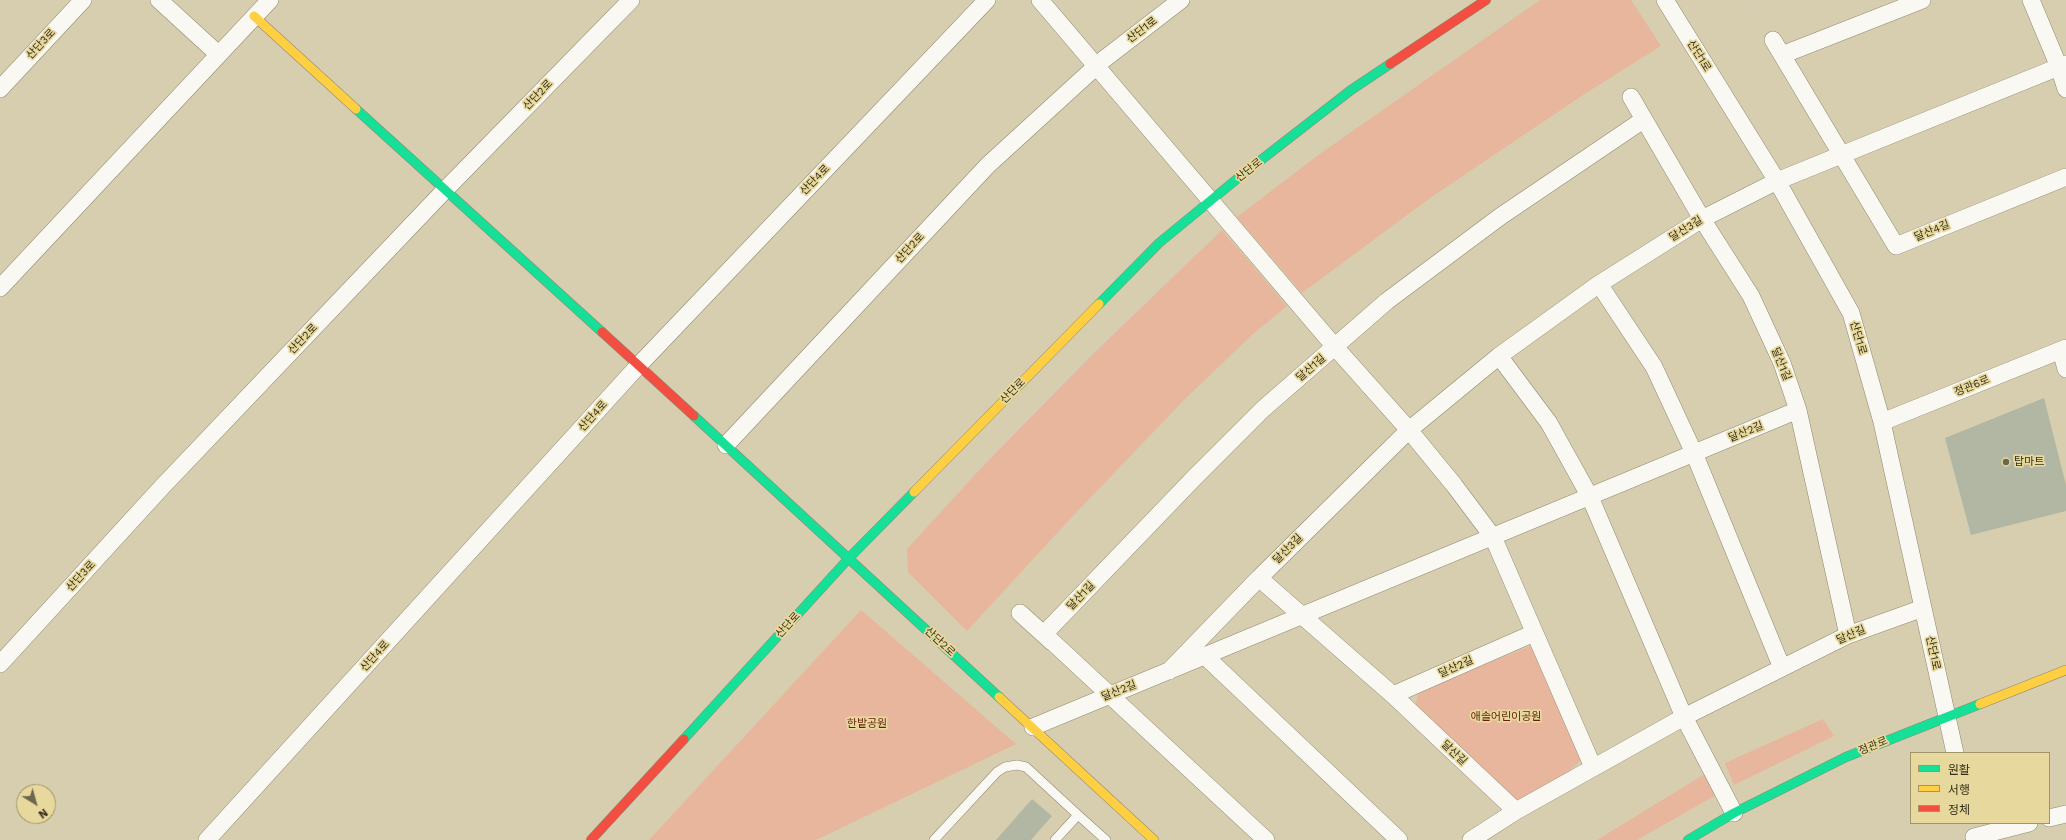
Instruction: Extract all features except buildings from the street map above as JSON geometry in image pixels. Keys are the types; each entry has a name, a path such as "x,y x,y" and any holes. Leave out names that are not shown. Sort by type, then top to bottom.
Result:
{"street":[{"name":"산단3로","path":"0,89 83,0"},
{"path":"159,0 218,54"},
{"path":"0,288 270,0"},
{"name":"산단2로","path":"161,488 445,190 631,0"},
{"name":"산단4로","path":"207,840 638,366 987,0"},
{"path":"1040,0 1335,347"},
{"name":"산단1로","path":"1103,60 1181,0"},
{"name":"산단로","path":"591,840 849,558 1159,244 1351,90 1486,0"},
{"name":"산단1로","path":"1665,0 1777,181 1851,313 1882,422 1955,752"},
{"path":"1782,56 1922,0"},
{"path":"2031,0 2062,65 2066,89"},
{"name":"산단2로","path":"254,16 726,445 1154,840"},
{"name":"달산4길","path":"1773,40 1896,246 2066,177"},
{"name":"산단2로","path":"726,445 988,165 1103,60"},
{"path":"1842,155 2062,65"},
{"name":"달산1길","path":"1631,97 1702,219 1751,296 1782,363 1798,410 1848,635"},
{"name":"달산1길","path":"1266,840 1108,696 1044,634 1258,415 1387,301 1501,216 1644,120"},
{"name":"달산3길","path":"1169,671 1258,578 1409,430 1499,356 1599,284 1702,219 1777,181 1842,155"},
{"path":"1599,284 1654,367 1694,453 1782,668"},
{"name":"달산1길","path":"1335,347 1409,430"},
{"name":"정관6로","path":"1882,422 2064,349 2066,369"},
{"path":"1499,356 1549,423 1590,497 1684,717 1734,813"},
{"name":"달산2길","path":"1033,727 1798,410"},
{"path":"1409,430 1454,484 1493,537 1593,767"},
{"name":"산단3로","path":"0,664 161,488"},
{"path":"1258,578 1393,695"},
{"name":"달산길","path":"1471,840 1516,811 1684,717 1848,635 1923,608"},
{"path":"1020,613 1057,646"},
{"name":"달산2길","path":"1393,695 1534,633"},
{"path":"1205,656 1399,840"},
{"name":"정관로","path":"1688,840 1734,813 1846,757 2066,670"},
{"name":"달산길","path":"1393,695 1516,811"},
{"path":"2050,818 2066,814"},
{"path":"1973,833 2023,824"}],"lane":[{"path":"934,840 997,772 1005,767 1017,765 1026,767 1106,840"},
{"path":"1055,840 1078,815"}],"path":[{"path":"1703,22 1740,0"},
{"path":"1750,0 1773,40"}],"green space":[{"path":"1540,0 1631,0 1661,46 1586,93 1430,198 1302,293 1237,217 1317,156"},
{"path":"1222,230 1287,306 1252,335 1185,399 1070,519 967,631 908,572 907,549 983,466 1093,354"},
{"name":"한밭공원","path":"861,610 1016,744 816,840 649,840"},
{"name":"애솔어린이공원","path":"1535,644 1583,758 1560,780 1518,804 1415,709 1418,692"},
{"path":"1823,719 1834,736 1734,785 1725,763"},
{"path":"1713,769 1723,791 1637,840 1597,840"}],"traffic: fast":[{"path":"1099,304 1159,243 1243,174 1351,90 1390,64"},
{"path":"356,109 602,332"},
{"path":"694,416 999,697"},
{"path":"684,739 849,558 914,492"},
{"path":"1688,840 1734,813 1846,757 1980,704"}],"traffic: slow":[{"path":"254,16 356,109"},
{"path":"914,492 1099,304"},
{"path":"1980,704 2066,670"},
{"path":"999,697 1154,840"}],"traffic: jam":[{"path":"1390,64 1486,0"},
{"path":"602,332 694,416"},
{"path":"591,840 684,739"}],"place":[{"name":"탑마트","path":"2006,462"}]}
